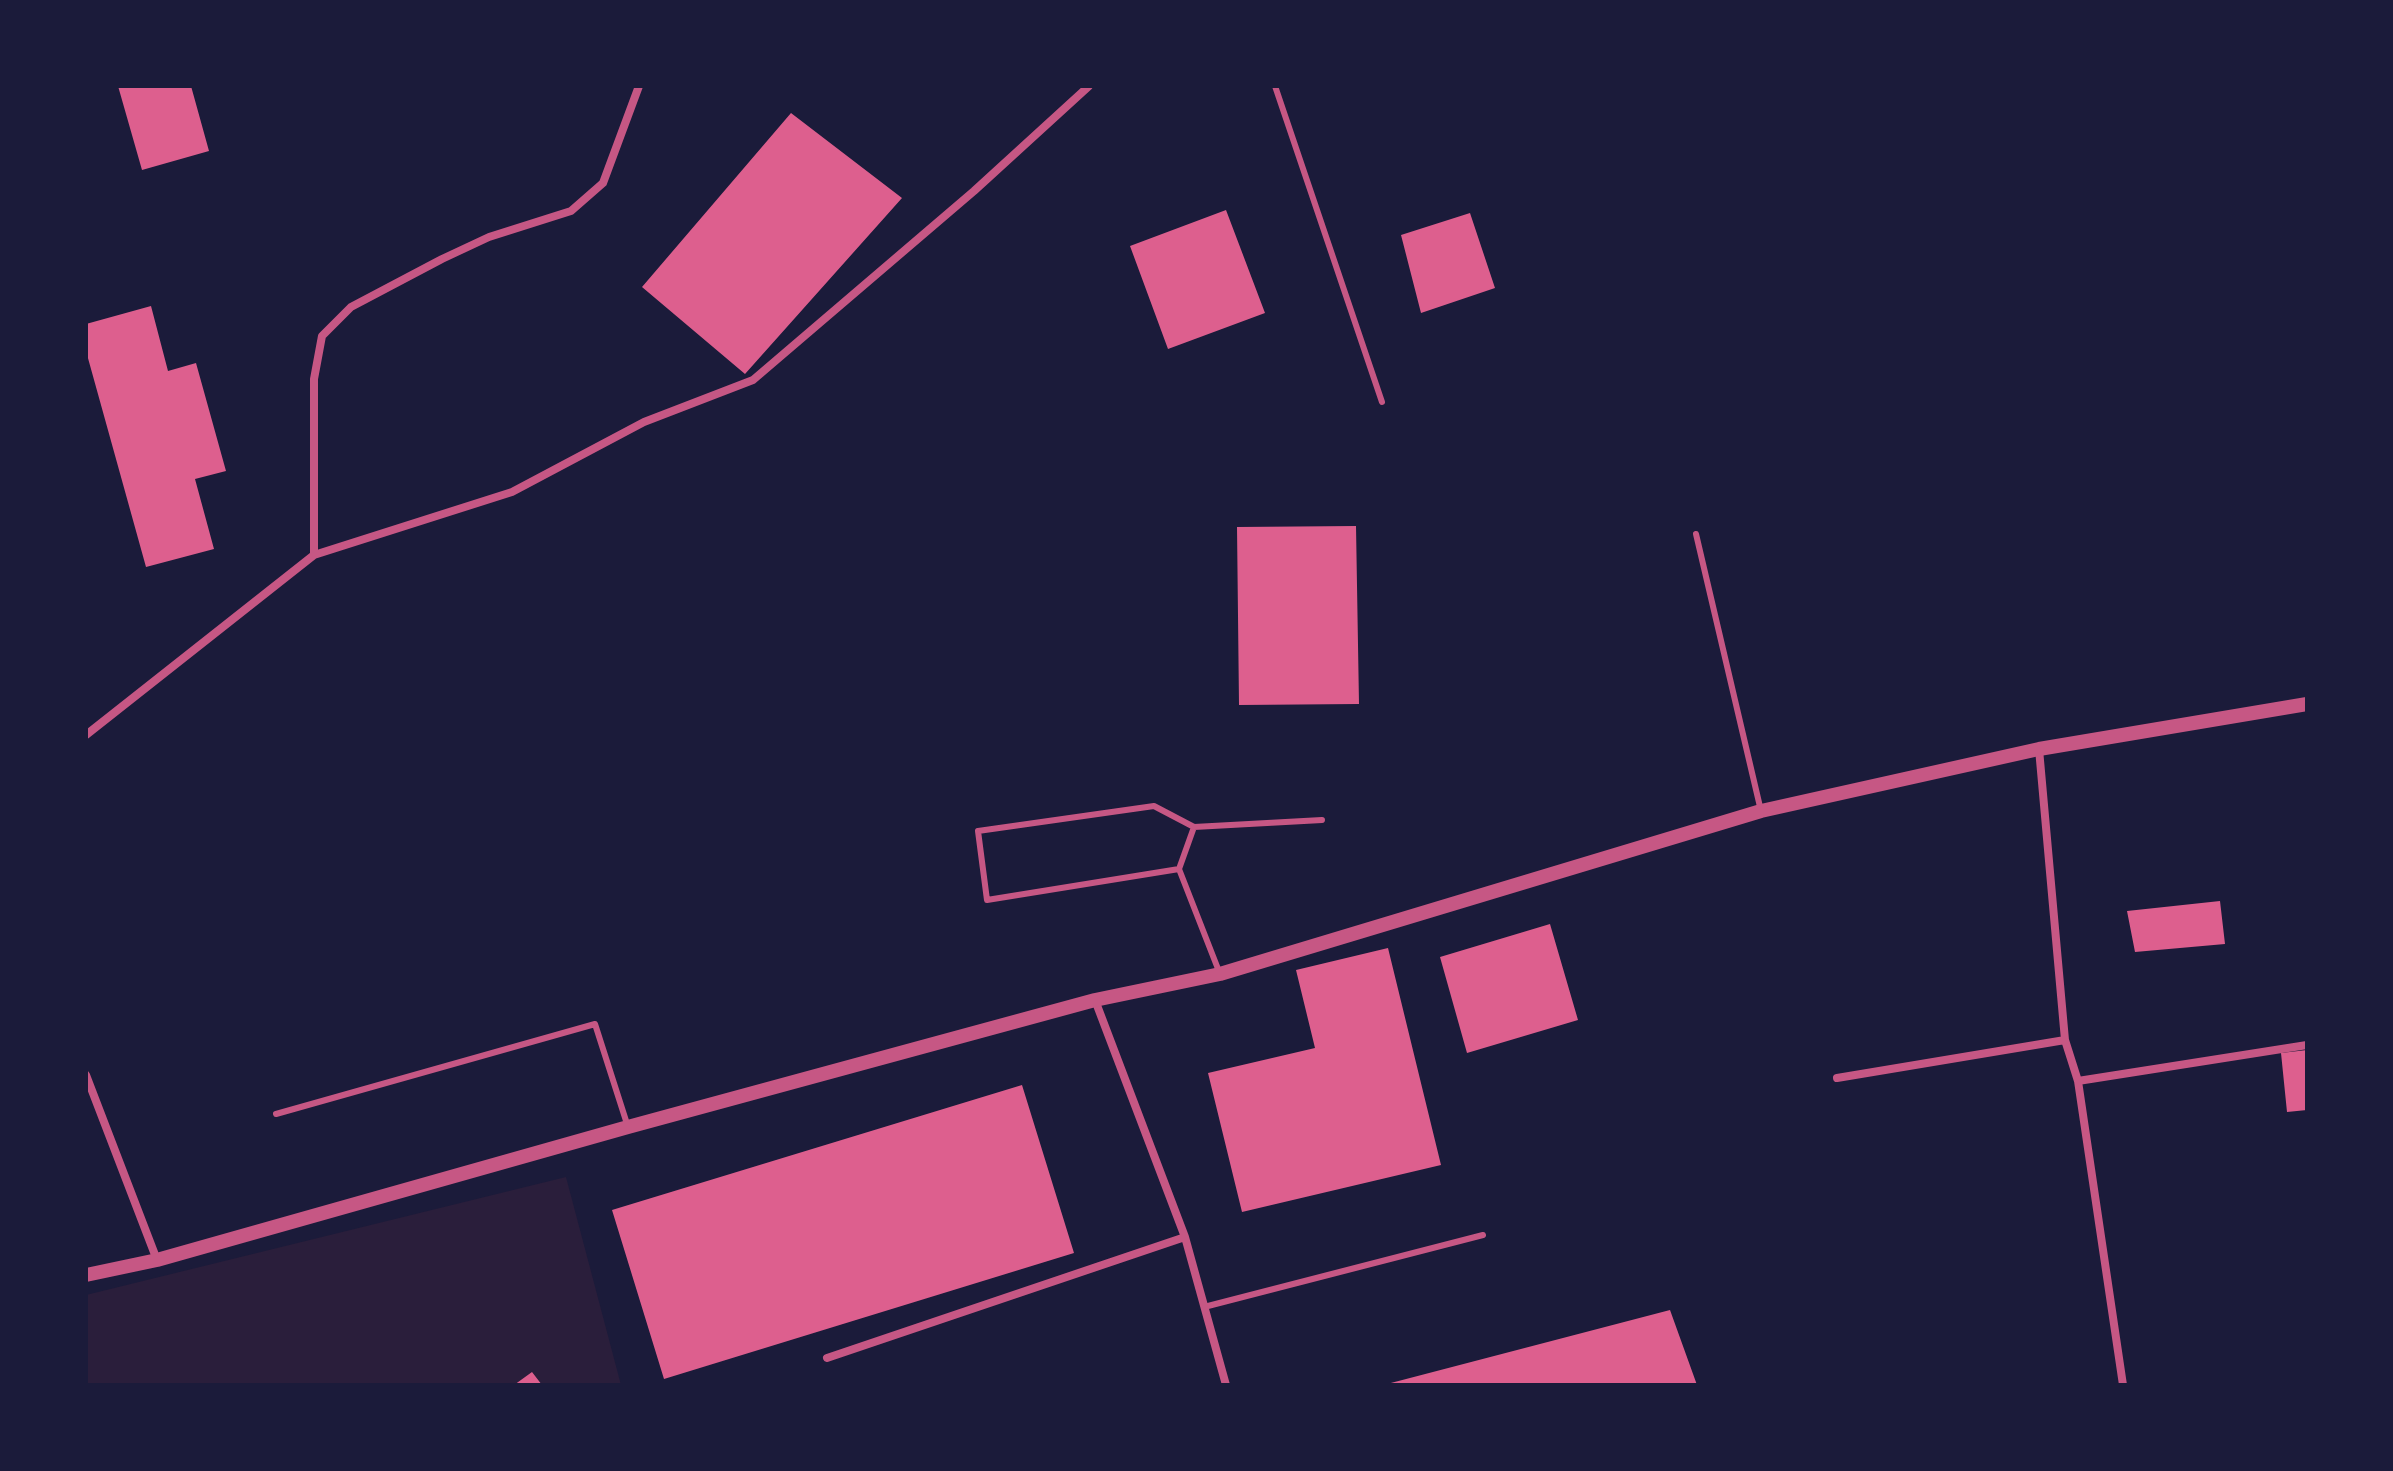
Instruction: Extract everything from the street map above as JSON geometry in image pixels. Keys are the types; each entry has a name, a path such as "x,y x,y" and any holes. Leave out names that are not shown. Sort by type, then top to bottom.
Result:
{"street":[{"path":"314,555 314,379 322,336 351,307 442,259 489,237 571,211 603,183 639,86"},
{"path":"86,735 314,555 512,492 644,422 753,380 974,191 1089,86"},
{"path":"86,1275 157,1260 1095,1000 1220,974 1761,811 2039,749 2307,704"},
{"path":"2039,749 2065,1040 2078,1081 2123,1385"},
{"path":"1095,1000 1185,1237 1226,1385"},
{"path":"1837,1078 2065,1040"},
{"path":"2078,1081 2307,1045"},
{"path":"86,1075 157,1260"},
{"path":"827,1358 1185,1237"}],"lane":[{"path":"1275,86 1382,402"},
{"path":"1696,534 1761,811"},
{"path":"1179,869 987,900 978,831 1154,806 1194,827 1322,820"},
{"path":"1194,827 1179,869 1220,974"},
{"path":"276,1114 595,1024 628,1127"},
{"path":"1204,1307 1483,1235"}],"shaded area":[{"path":"566,1177 621,1385 86,1385 86,1295"}],"building":[{"path":"118,86 191,86 209,151 142,170"},
{"path":"791,113 902,198 745,374 642,287"},
{"path":"1226,210 1265,313 1168,349 1130,246"},
{"path":"1470,213 1495,288 1421,313 1401,235"},
{"path":"151,306 168,371 196,363 226,471 195,479 214,549 146,567 86,351 86,324"},
{"path":"1356,526 1359,704 1239,705 1237,527"},
{"path":"2220,901 2225,944 2135,952 2127,911"},
{"path":"1550,924 1578,1020 1467,1053 1440,957"},
{"path":"1388,948 1441,1165 1242,1212 1208,1073 1315,1048 1296,970"},
{"path":"2307,1050 2307,1110 2287,1112 2281,1053"},
{"path":"1022,1085 1074,1253 664,1379 612,1210"},
{"path":"1670,1310 1697,1385 1387,1384"},
{"path":"532,1372 542,1385 514,1385"}]}
